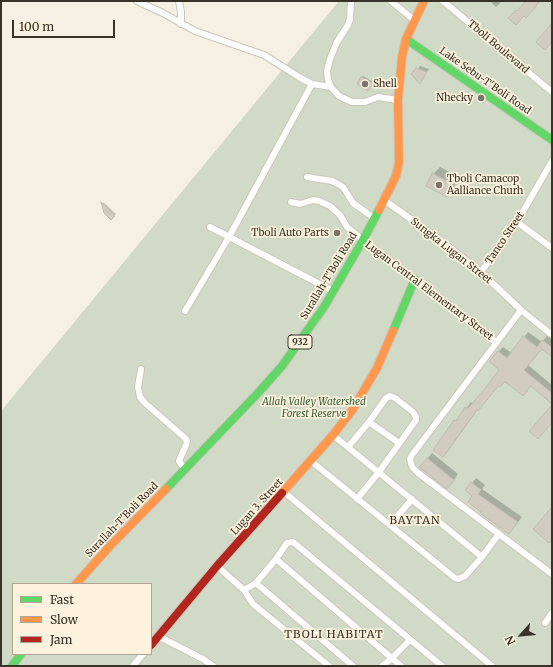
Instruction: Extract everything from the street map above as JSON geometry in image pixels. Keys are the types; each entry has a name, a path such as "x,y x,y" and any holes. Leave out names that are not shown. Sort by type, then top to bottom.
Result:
{"main road":[{"name":"932","path":"406,39 424,1"},
{"name":"Surallah-T'Boli Road","path":"77,583 110,546 185,470 282,366 302,340 333,291 363,240 396,176 399,162 398,100 406,39"},
{"name":"Lake Sebu-T'Boli Road","path":"406,39 552,140"},
{"name":"Lugan 3. Street","path":"152,644 217,566 311,461 360,400 372,378 415,279"},
{"path":"12,666 20,655"}],"street":[{"path":"137,1 212,38 264,55 312,84 331,87"},
{"path":"178,1 181,12 181,24"},
{"path":"351,1 350,19 348,25 337,42 327,71 328,80 331,87 339,96 352,102 364,102 378,97 398,100"},
{"path":"391,1 414,20"},
{"name":"Tboli Boulevard","path":"443,1 552,92"},
{"path":"185,311 229,237 312,84"},
{"name":"Tanco Street","path":"481,272 517,222 552,162"},
{"path":"307,177 332,181 338,184 353,203 374,218"},
{"name":"Lugan Central Elementary Street","path":"291,202 300,204 313,200 330,206 340,215 347,227 496,342"},
{"name":"Sungka Lugan Street","path":"384,200 443,242 481,272 521,310 552,335"},
{"path":"517,222 552,248"},
{"path":"210,227 333,291"},
{"path":"521,310 410,459 413,468 418,474 552,574"},
{"path":"141,369 138,387 140,397 187,441 179,461 185,470"},
{"path":"348,447 388,397 396,398 413,412 416,417 416,420 358,499"},
{"path":"369,422 399,443"},
{"path":"333,435 482,557"},
{"path":"311,461 455,578 458,579 465,576 482,557 498,534"},
{"path":"284,492 492,666"},
{"path":"390,525 412,499"},
{"path":"244,590 256,583 287,543 291,541 297,543 442,666"},
{"path":"276,559 401,666"},
{"path":"217,566 244,590 254,604 329,666"},
{"path":"256,583 353,666"},
{"path":"545,623 552,613"},
{"path":"158,636 213,666"},
{"path":"382,666 410,640"},
{"path":"134,666 142,655"}],"green space":[{"name":"Allah Valley Watershed Forest Reserve","path":"339,1 552,1 552,666 1,666 1,411"}],"building":[{"path":"526,1 540,1 526,18 524,16 516,25 508,18"},
{"path":"552,23 552,42 545,50 536,42"},
{"path":"416,68 427,72 420,84 411,74"},
{"name":"Shell","path":"361,77 373,83 368,91 357,84"},
{"name":"Tboli Camacop Aalliance Churh","path":"432,173 453,184 447,197 426,186"},
{"path":"101,202 115,216 111,220 104,213"},
{"path":"523,336 537,347 542,340 552,347 552,357 542,349 524,370 552,393 552,404 531,386 523,396 505,382 500,387 498,386 478,411 477,410 443,457 433,450 454,420 456,421 465,407 468,408 499,370 489,361 498,351 507,358"},
{"path":"552,405 552,423 538,439 529,431"},
{"path":"427,458 454,480 447,489 419,467"},
{"path":"471,482 481,490 478,494 518,522 509,534 480,513 481,512 468,502 472,496 465,490"},
{"path":"552,507 552,539 549,543 533,529"}],"traffic: fast":[{"path":"406,39 552,140"},
{"path":"166,489 282,366 324,307 379,210"},
{"path":"393,331 415,279"},
{"path":"12,666 20,655"}],"traffic: slow":[{"path":"379,210 396,176 399,162 398,100 402,57 406,39 424,1"},
{"path":"282,493 333,435 353,409 377,368 393,331"},
{"path":"77,583 110,546 166,489"}],"traffic: jam":[{"path":"152,644 217,566 282,493"}],"place":[{"name":"Shell","path":"365,84"},
{"name":"Nhecky","path":"481,98"},
{"name":"Tboli Camacop Aalliance Churh","path":"439,185"},
{"name":"Tboli Auto Parts","path":"337,233"}],"district":[{"name":"BAYTAN","path":"415,521"},
{"name":"TBOLI HABITAT","path":"334,635"}]}
